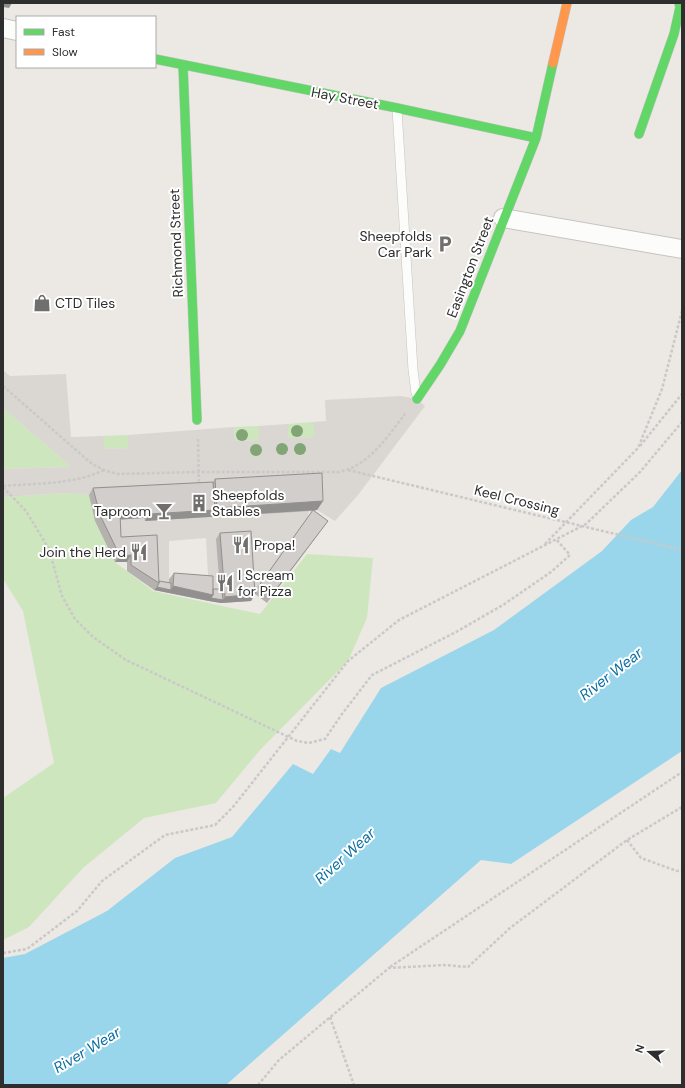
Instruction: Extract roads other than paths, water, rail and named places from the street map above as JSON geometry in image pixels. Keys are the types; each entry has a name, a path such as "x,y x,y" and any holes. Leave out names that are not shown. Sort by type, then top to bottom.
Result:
{"street":[{"name":"Easington Street","path":"417,399 440,365 460,331 536,138 567,3"},
{"path":"639,134 674,34 680,6"},
{"path":"3,28 16,31"},
{"name":"Hay Street","path":"156,59 536,138"},
{"name":"Richmond Street","path":"183,65 197,420"},
{"path":"504,218 682,249"}],"lane":[{"path":"397,108 413,370 417,399"}],"water":[{"name":"River Wear","path":"682,470 682,751 511,864 481,860 226,1085 3,1085 3,958 25,954 107,911 175,858 232,837 293,764 313,774 331,749 340,753 381,688 494,630 602,551 631,520 653,507"}],"place":[{"name":"Sheepfolds Car Park","path":"445,244"},
{"name":"CTD Tiles","path":"42,303"},
{"name":"Sheepfolds Stables","path":"199,503"},
{"name":"Taproom","path":"164,511"},
{"name":"Propa!","path":"241,545"},
{"name":"Join the Herd","path":"139,552"},
{"name":"I Scream for Pizza","path":"225,583"}]}
